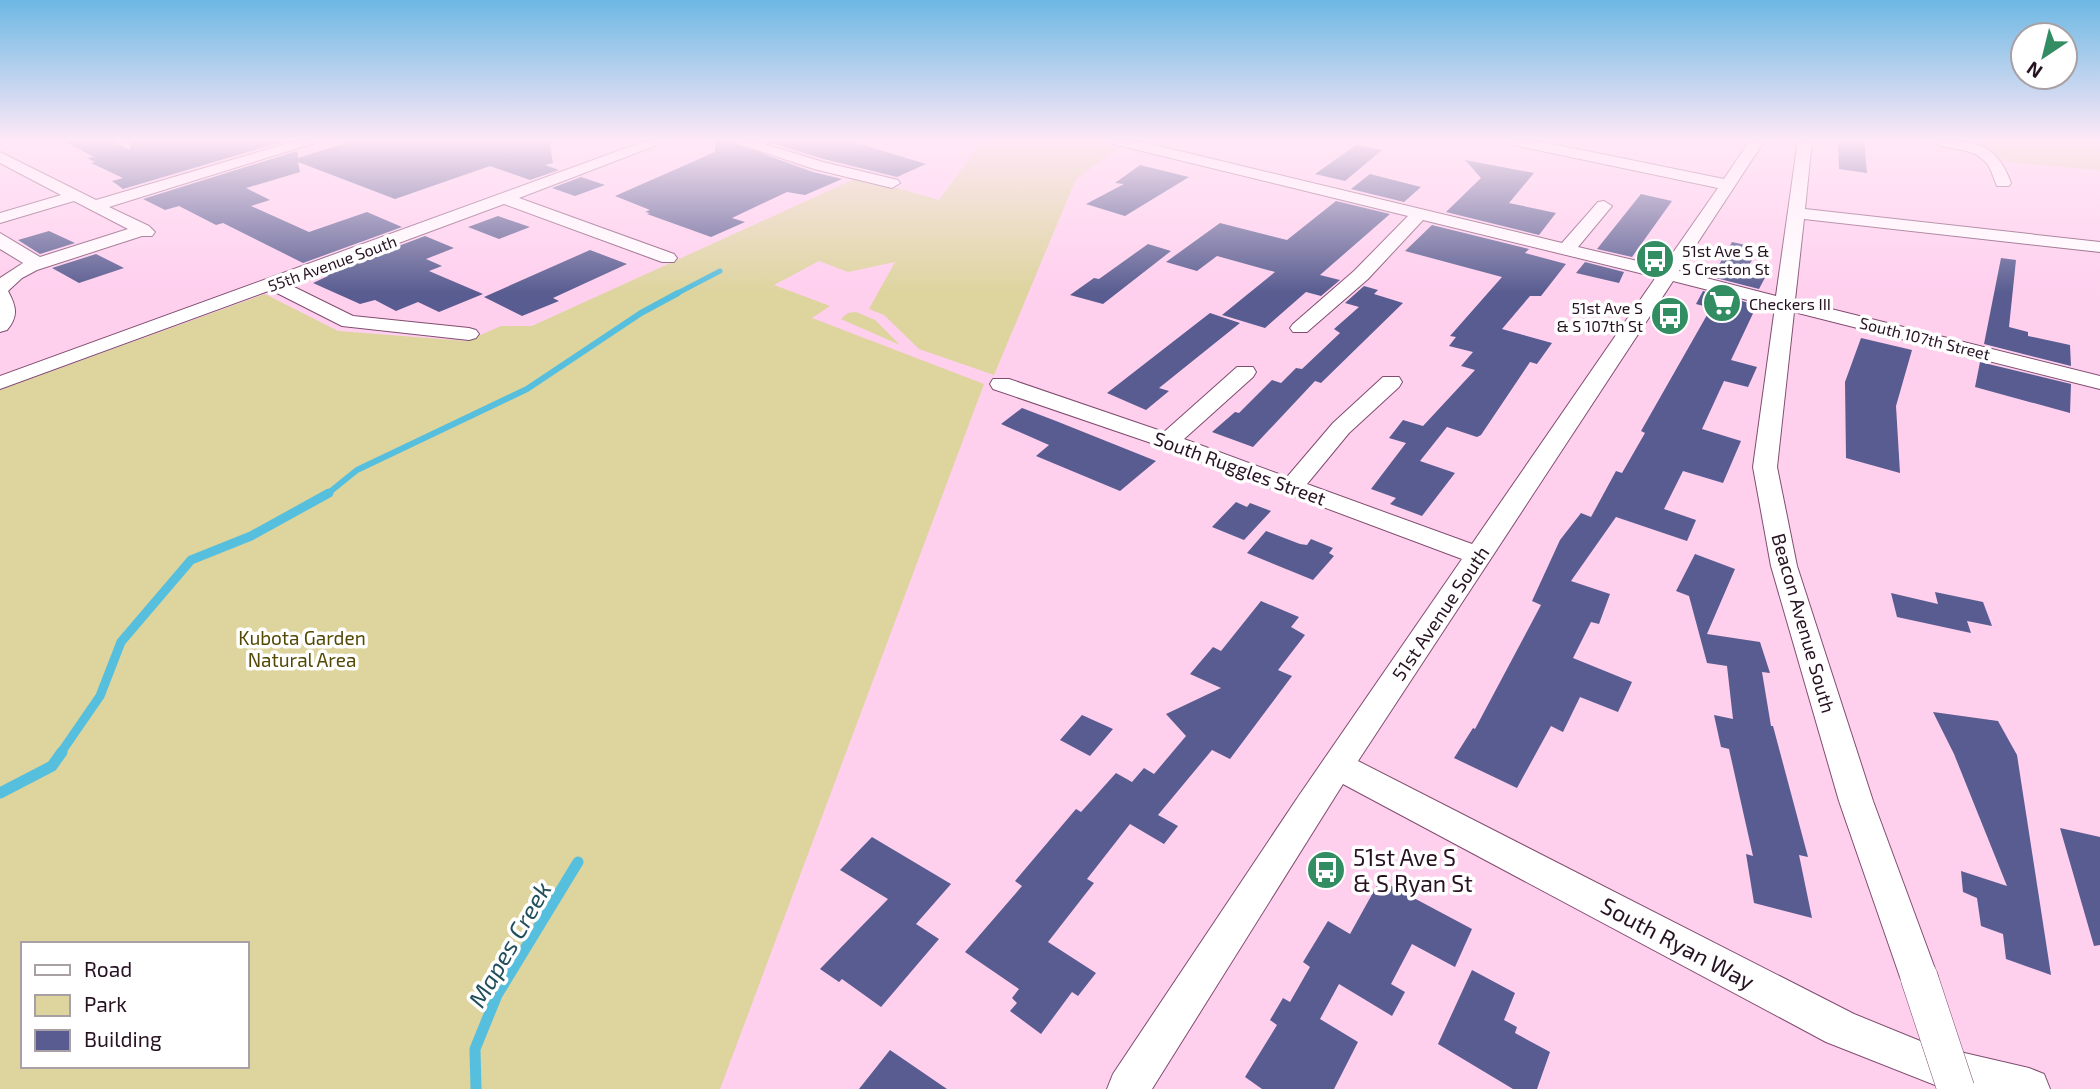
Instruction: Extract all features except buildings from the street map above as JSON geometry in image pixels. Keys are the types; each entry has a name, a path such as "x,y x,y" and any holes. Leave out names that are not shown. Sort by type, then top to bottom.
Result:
{"street":[{"path":"0,288 15,274 38,264 145,231 69,191"},
{"path":"97,205 146,191"},
{"name":"55th Avenue South","path":"0,383 527,191"},
{"name":"South 107th Street","path":"1322,191 1668,274 2100,383"},
{"name":"51st Avenue South","path":"1128,1089 1338,765 1724,191"},
{"name":"Beacon Avenue South","path":"1799,191 1765,467 1784,566 1856,802 1956,1089"},
{"path":"0,218 77,195"},
{"path":"505,199 668,258"},
{"path":"1566,250 1604,206"},
{"path":"36,207 55,216"},
{"path":"18,212 18,217 0,237 2,243 38,264"},
{"path":"1797,213 2100,247"},
{"path":"1300,328 1361,275 1419,214"},
{"path":"274,284 349,322 469,334"},
{"path":"0,294 8,313 0,326"},
{"path":"1168,441 1245,372"},
{"path":"1292,486 1341,428 1391,382"},
{"name":"South Ruggles Street","path":"1000,384 1168,441 1478,556"},
{"name":"South Ryan Way","path":"1338,765 1840,1028 1930,1065 2029,1089"}],"green space":[{"name":"Kubota Garden Natural Area","path":"829,191 907,191 939,200 946,191 1071,191 994,375 919,349 884,315 869,309 895,262 848,272 819,261 774,285 830,306 812,318 984,384 720,1089 0,1089 0,390 265,294 338,331 467,341 501,326 532,326"},
{"path":"856,312 875,320 900,345 841,319 848,313"}],"waterway":[{"path":"674,295 720,271"},
{"path":"327,494 357,470 527,389 641,313 678,293"},
{"path":"60,754 100,696 121,642 191,560 251,536 327,494"},
{"path":"0,793 52,766 62,752"},
{"name":"Mapes Creek","path":"476,1089 475,1049 497,995 578,862"}],"place":[{"name":"51st Ave S & S Creston St","path":"1655,259"},
{"name":"Checkers III","path":"1722,303"},
{"name":"51st Ave S & S 107th St","path":"1670,316"},
{"name":"51st Ave S & S Ryan St","path":"1326,870"}]}
